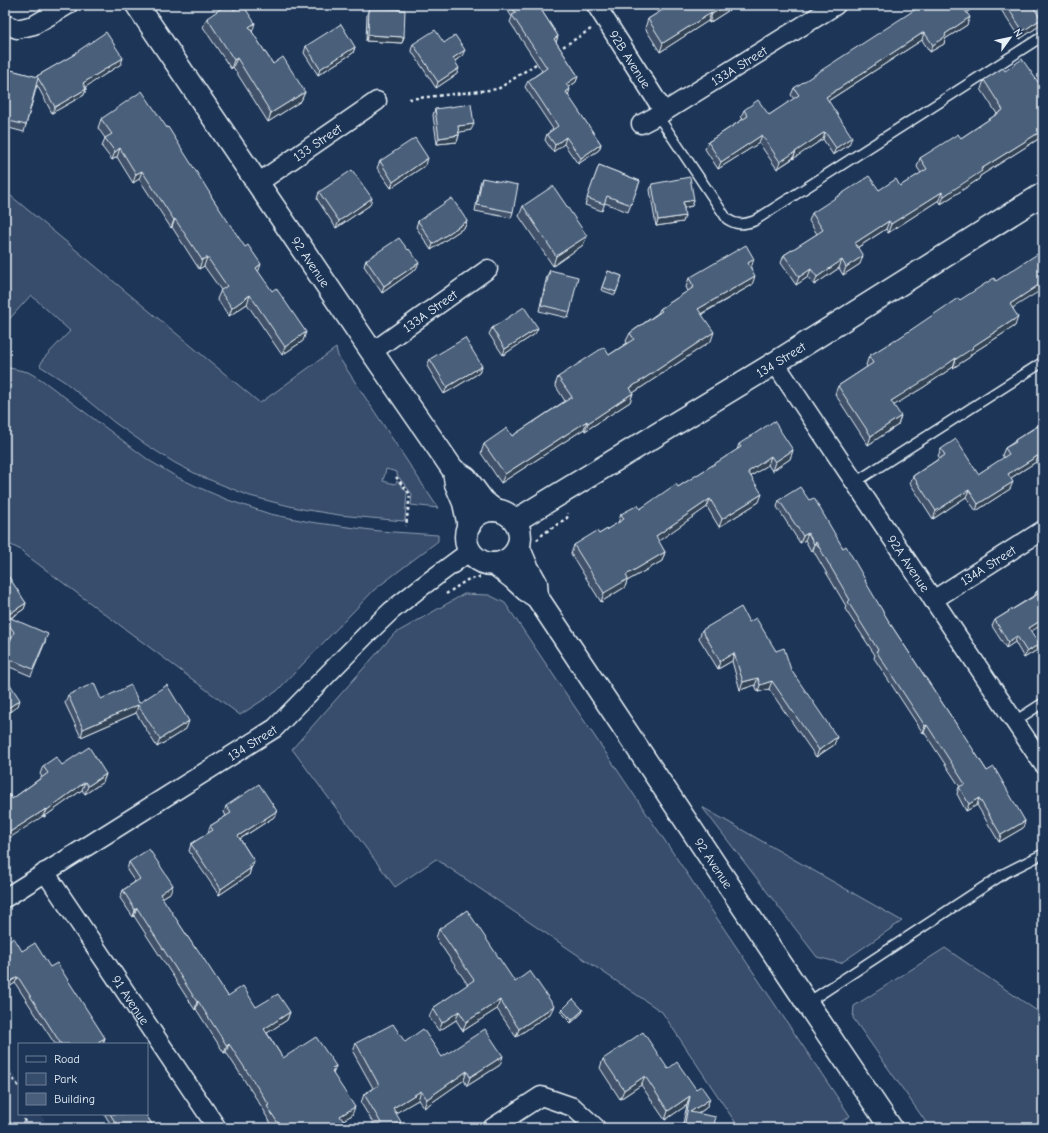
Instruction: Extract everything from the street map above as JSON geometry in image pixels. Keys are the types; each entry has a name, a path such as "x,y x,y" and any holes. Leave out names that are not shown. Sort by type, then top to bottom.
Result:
{"main road":[{"name":"92 Avenue","path":"142,7 258,183 454,471 456,484 464,503 469,526"},
{"name":"134 Street","path":"515,521 775,363 1043,194"},
{"path":"454,471 466,478 483,501 494,510"},
{"path":"488,510 498,510 508,514 515,521 520,530 520,542 516,552 509,560 498,564 487,564 477,559 470,551 466,541 467,531 471,522 478,514 488,510"},
{"path":"518,546 536,583 537,597"},
{"path":"495,564 526,590 537,597"},
{"name":"92 Avenue","path":"537,597 891,1128"}],"street":[{"path":"5,24 17,30 34,25 68,5"},
{"name":"92B Avenue","path":"596,5 661,114"},
{"name":"133A Street","path":"641,124 661,114 836,5"},
{"name":"133 Street","path":"258,183 377,101"},
{"name":"133A Street","path":"372,352 488,269"},
{"name":"92A Avenue","path":"775,363 1043,764"},
{"name":"134A Street","path":"933,600 1043,530"},
{"name":"134 Street","path":"5,898 275,728 391,611 470,551"},
{"name":"91 Avenue","path":"45,872 217,1128"},
{"path":"492,1128 541,1096 573,1107 596,1128"}],"lane":[{"path":"661,114 727,219 732,223 746,224 754,221 1043,36"},
{"path":"854,483 1043,362"},
{"path":"1015,721 1043,704"},
{"path":"807,1004 1005,874 1043,854"}],"path":[{"path":"555,52 592,28"},
{"path":"409,99 498,89 542,60"},
{"path":"396,477 410,494 406,526"},
{"path":"445,594 467,580"},
{"path":"5,1070 18,1086"},
{"path":"24,1128 25,1115"}],"shaded area":[{"path":"5,1061 18,1080 18,1115 41,1115 50,1128 5,1128"}],"green space":[{"path":"5,191 260,403 336,348 338,356 438,508 411,505 412,494 397,475 397,472 386,469 383,481 395,484 397,481 407,492 405,520 403,521 339,515 302,509 250,496 200,476 175,463 115,423 65,382 40,366 43,359 70,331 31,295 5,324"},
{"path":"5,367 28,372 42,380 150,461 177,477 228,500 270,514 310,522 379,531 438,535 438,541 374,590 277,691 240,715 21,550 5,542"},
{"path":"464,594 489,595 505,603 850,1116 832,1128 739,1128 662,1012 436,859 395,887 292,749 394,634"},
{"path":"702,807 902,921 841,963 817,957"},
{"path":"945,948 1043,1015 1043,1128 930,1128 853,1018 854,1006"}],"building":[{"path":"226,5 231,5 234,10 243,5 255,23 249,27 273,64 283,57 305,92 271,113 237,58 234,60 207,18"},
{"path":"510,5 538,5 558,36 554,39 578,76 566,84 570,89 566,92 601,144 581,158 566,137 555,145 547,134 558,126 528,81 547,68 512,15 516,13"},
{"path":"662,5 726,5 663,43 648,19 664,9"},
{"path":"922,5 969,5 964,9 970,17 945,34 946,36 933,45 924,32 826,97 852,137 836,148 825,132 780,162 762,135 721,162 708,142 748,116 744,110 758,100 769,115 799,95 794,88"},
{"path":"1006,5 1032,5 1041,19 1023,31"},
{"path":"369,8 405,10 404,37 368,35"},
{"path":"341,24 355,47 320,69 306,46"},
{"path":"435,30 444,43 455,35 465,50 453,58 459,68 438,82 413,44"},
{"path":"106,32 123,58 83,83 86,89 55,107 38,78 26,125 5,120 5,77 7,69 38,77 37,76 75,54"},
{"path":"1022,59 1038,82 1043,79 1043,130 981,169 982,171 944,196 942,192 891,224 889,221 855,243 863,256 846,267 842,260 817,277 811,269 799,277 784,255 823,230 812,213 869,176 879,190 896,179 900,186 927,169 920,158 958,134 961,138 1003,110 984,80 1003,68 1005,71"},
{"path":"142,91 167,128 168,127 245,247 248,245 261,264 256,268 272,291 276,288 306,332 285,347 250,295 232,308 220,291 227,286 207,257 202,260 142,171 136,174 120,148 115,152 105,138 112,134 101,119"},
{"path":"471,104 474,124 458,126 459,135 439,138 435,109"},
{"path":"415,138 428,158 393,182 380,161"},
{"path":"599,165 640,181 631,205 607,196 604,204 587,198"},
{"path":"352,170 372,198 339,221 319,192"},
{"path":"690,177 694,200 683,202 685,216 658,220 652,184"},
{"path":"482,178 518,185 513,212 477,205"},
{"path":"553,186 587,236 556,256 523,206"},
{"path":"452,198 467,221 433,244 418,221"},
{"path":"399,238 419,263 384,286 366,260"},
{"path":"746,245 754,259 748,263 755,276 698,309 714,332 630,388 633,393 588,423 587,421 505,474 484,444 507,428 512,436 572,397 558,377 604,347 609,355 634,339 630,333 662,311 660,309 694,287 689,278"},
{"path":"1042,251 1043,282 1010,304 1018,317 928,378 891,401 901,416 871,436 838,386 873,363 869,356 896,340 958,298 960,300 994,278 996,281"},
{"path":"550,270 578,277 570,312 541,305"},
{"path":"608,271 622,276 616,292 602,287"},
{"path":"524,307 538,328 505,349 492,328"},
{"path":"465,338 482,366 447,387 430,359"},
{"path":"774,421 793,450 775,462 771,456 748,472 762,494 722,519 710,499 656,536 665,552 626,575 628,579 604,593 574,545 597,531 599,534 624,519 621,514 638,505 640,509 676,484 678,487 741,447 739,444"},
{"path":"1043,423 1043,461 1039,455 1008,474 1013,482 978,504 969,490 936,511 913,476 945,455 941,449 956,439 978,474 1009,454 1005,448 1016,442 1015,440"},
{"path":"800,487 809,500 814,498 843,548 846,546 891,625 987,771 994,767 1025,821 1001,835 979,798 969,804 959,787 965,784 927,725 925,726 876,651 878,650 848,602 850,600 816,542 814,544 808,533 803,536 779,500"},
{"path":"7,574 26,603 6,616 48,634 33,669 5,657 5,653 14,632 5,619 5,575"},
{"path":"1043,588 1043,619 1029,628 1039,644 1027,652 1017,636 1008,642 995,620 1038,594 1036,592"},
{"path":"741,607 749,622 756,618 776,651 784,648 791,670 837,737 819,750 772,681 760,685 758,678 743,682 734,653 720,661 702,630"},
{"path":"6,678 20,700 5,710 5,679"},
{"path":"94,683 101,699 131,685 139,703 167,685 189,721 160,739 138,705 83,729 68,695"},
{"path":"89,747 106,774 88,786 85,782 47,810 46,809 5,835 5,797 9,794 12,799 48,773 43,766 56,757 62,765"},
{"path":"259,784 277,811 238,836 254,861 249,865 251,868 221,889 191,844 213,830 210,826 231,813 226,806"},
{"path":"149,849 173,885 160,894 228,996 243,986 256,1007 278,994 290,1012 264,1029 283,1058 316,1037 336,1066 332,1068 334,1070 332,1072 355,1107 340,1116 348,1128 281,1128 267,1106 269,1105 229,1044 227,1046 137,908 135,910 123,890 140,879 129,862"},
{"path":"467,910 515,982 530,971 554,1006 519,1029 500,1000 466,1022 459,1011 442,1023 433,1008 474,980 439,929"},
{"path":"14,938 22,951 35,943 50,967 57,963 105,1038 98,1042 99,1043 60,1043 18,977 11,981 5,971 5,944"},
{"path":"573,999 583,1010 572,1020 562,1010"},
{"path":"393,1024 405,1042 423,1029 442,1057 485,1029 503,1056 470,1077 467,1071 427,1099 421,1091 393,1108 401,1122 390,1128 384,1128 364,1094 379,1085 356,1043"},
{"path":"643,1032 668,1069 677,1062 696,1089 701,1086 710,1099 690,1112 716,1117 714,1124 732,1128 684,1128 690,1096 668,1111 645,1076 624,1090 603,1059"},
{"path":"111,1115 146,1115 155,1128 119,1128"}]}
